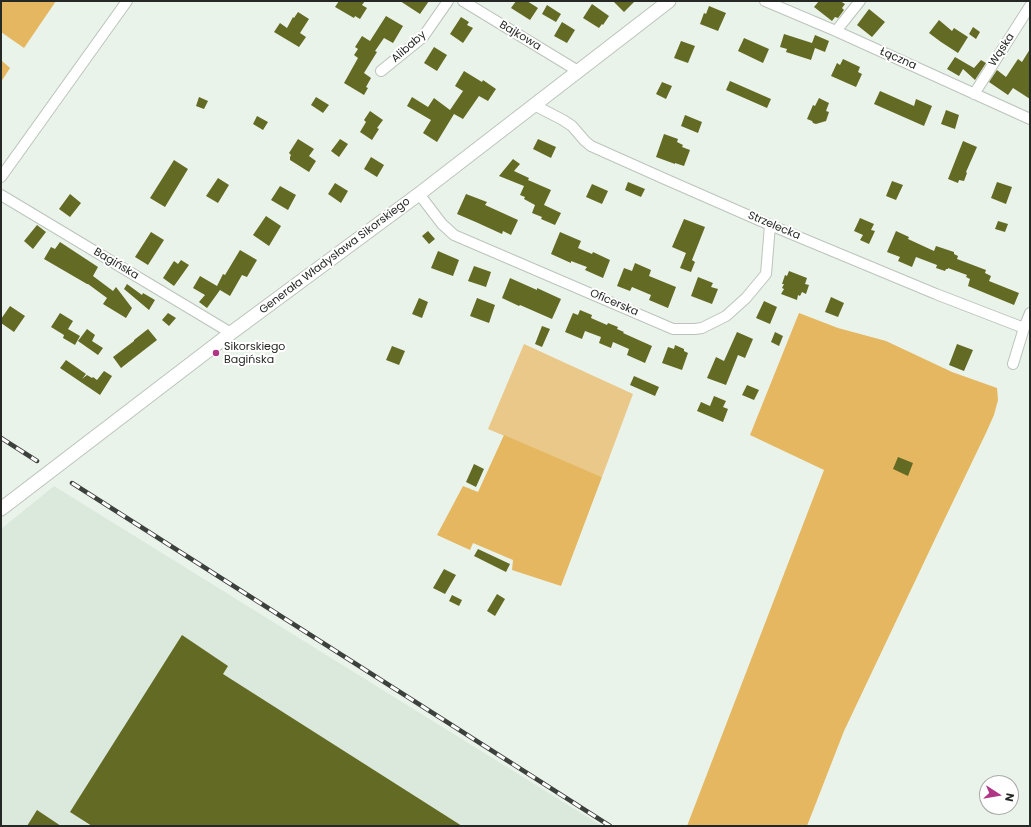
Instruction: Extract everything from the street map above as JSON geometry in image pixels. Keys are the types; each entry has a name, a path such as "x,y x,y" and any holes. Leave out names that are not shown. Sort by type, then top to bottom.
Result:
{"street":[{"path":"1,177 127,1"},
{"name":"Alibaby","path":"381,71 423,37 448,1"},
{"name":"Bajkowa","path":"463,1 578,71"},
{"name":"Generała Władysława Sikorskiego","path":"1,510 231,334 419,194 669,1"},
{"name":"Łączna","path":"765,1 836,31 1030,119"},
{"path":"836,31 860,1"},
{"name":"Wąska","path":"974,94 1030,6"},
{"name":"Strzelecka","path":"534,106 572,126 591,146 665,180 936,294 1024,328"},
{"name":"Oficerska","path":"419,194 442,224 454,235 673,329 702,328 726,316 746,298 766,274 770,225"},
{"name":"Bagińska","path":"1,195 231,334"},
{"path":"1013,364 1030,313"}],"shaded area":[{"path":"1,1 56,1 24,48 1,32"},
{"path":"1,60 10,68 1,82"},
{"path":"799,313 838,328 886,341 952,372 997,388 998,400 994,415 985,435 844,731 807,826 687,826 824,470 750,435"},
{"path":"524,344 633,394 602,477 488,429"},
{"path":"504,435 602,477 561,586 512,570 513,560 473,543 470,550 437,535 463,486 478,492"},
{"path":"54,486 602,826 1,826 1,529"}],"building":[{"path":"339,1 365,1 362,5 367,8 360,19 355,16 354,18 335,7"},
{"path":"400,1 429,1 420,14"},
{"path":"516,1 527,1 538,8 530,20 511,8"},
{"path":"613,1 635,1 624,12"},
{"path":"819,1 840,1 845,4 842,8 844,10 838,18 835,17 832,21 814,7"},
{"path":"592,4 609,16 599,28 583,18"},
{"path":"547,5 561,14 556,22 542,14"},
{"path":"709,6 726,13 718,31 700,24 704,13 706,14"},
{"path":"869,9 885,22 872,37 857,25"},
{"path":"298,12 309,19 300,33 306,37 299,47 274,32 280,23 287,28 293,17 294,18"},
{"path":"386,16 403,26 393,43 384,38 375,51 377,52 364,73 371,78 364,95 344,83 358,58 354,55 358,49 355,47 362,36 370,41"},
{"path":"461,17 469,22 467,25 473,28 463,43 450,34"},
{"path":"939,20 952,31 954,28 968,37 958,53 929,33"},
{"path":"562,22 575,30 567,43 554,36"},
{"path":"973,27 980,32 976,39 969,34"},
{"path":"784,34 812,43 815,35 829,41 825,52 815,48 811,60 786,52 787,49 780,47"},
{"path":"744,38 769,49 763,63 738,51"},
{"path":"681,41 695,46 688,63 674,58"},
{"path":"434,47 447,55 437,71 424,63"},
{"path":"1030,49 1030,99 1013,88 1008,95 989,82 997,70 1006,77 1018,59 1022,62"},
{"path":"955,57 974,68 981,60 986,63 975,80 963,69 959,76 947,69"},
{"path":"843,59 860,67 858,72 862,74 856,87 831,76 837,63 840,65"},
{"path":"464,71 482,82 483,80 496,89 488,101 479,96 463,119 454,114 437,142 423,133 431,120 407,106 412,97 428,107 434,98 450,110 463,91 455,86"},
{"path":"730,81 771,99 767,108 726,90"},
{"path":"662,82 672,86 666,99 656,94"},
{"path":"880,91 914,106 916,99 932,106 924,126 874,104"},
{"path":"199,97 208,101 204,109 196,106"},
{"path":"316,97 329,105 323,113 311,105"},
{"path":"819,98 829,103 826,111 829,112 826,121 816,124 807,119 813,105 815,106"},
{"path":"946,110 959,115 955,129 941,124"},
{"path":"370,111 383,120 377,128 379,129 372,140 360,132 366,122 364,120"},
{"path":"685,115 702,122 698,133 681,126"},
{"path":"257,116 268,122 263,130 253,124"},
{"path":"664,134 678,139 677,142 683,145 682,147 690,150 684,166 656,157"},
{"path":"298,139 314,149 309,156 316,161 309,172 290,160 291,155 289,153"},
{"path":"340,139 348,144 339,157 331,151"},
{"path":"538,139 556,147 551,158 533,149"},
{"path":"963,141 977,147 966,172 964,181 959,180 958,183 948,179"},
{"path":"371,157 384,165 377,177 364,169"},
{"path":"513,159 520,164 514,171 529,178 528,180 551,190 544,205 561,213 555,225 532,213 535,205 520,195 524,186 499,176"},
{"path":"174,160 188,169 165,207 150,198"},
{"path":"218,178 229,185 218,203 206,196"},
{"path":"892,181 903,185 896,200 886,196"},
{"path":"628,182 645,189 641,197 625,190"},
{"path":"997,182 1012,187 1006,204 991,198"},
{"path":"335,183 348,191 341,203 328,194"},
{"path":"592,184 608,191 602,204 586,197"},
{"path":"280,186 296,195 288,210 271,200"},
{"path":"70,194 81,203 70,217 59,209"},
{"path":"466,194 487,202 485,205 518,220 511,235 503,231 502,234 457,214"},
{"path":"266,216 281,226 269,246 253,235"},
{"path":"860,218 874,224 871,230 875,231 869,244 860,240 863,235 854,231"},
{"path":"684,219 705,227 692,260 695,262 691,272 680,268 686,253 672,247"},
{"path":"998,221 1008,224 1005,232 995,229"},
{"path":"37,225 46,232 33,249 24,241"},
{"path":"428,231 435,239 429,244 422,236"},
{"path":"896,231 909,237 908,239 934,251 936,246 954,252 954,254 958,256 957,259 986,270 985,273 991,276 989,281 1019,293 1014,305 968,286 970,279 966,277 967,275 948,268 945,271 936,268 937,265 916,257 912,267 898,261 900,257 887,252"},
{"path":"151,232 164,240 148,265 135,257"},
{"path":"560,232 581,241 578,248 592,254 593,252 610,260 603,278 585,270 587,267 571,261 571,263 551,254"},
{"path":"60,242 98,267 93,276 113,291 116,287 132,308 126,318 103,304 107,298 88,284 44,259 51,247 55,249"},
{"path":"240,250 257,260 247,277 242,275 230,296 220,290 207,308 199,302 205,295 193,288 200,276 217,286 223,274 225,275"},
{"path":"438,251 459,260 453,276 431,268"},
{"path":"181,260 189,265 174,286 163,278 174,261 178,264"},
{"path":"635,263 651,270 649,276 676,287 668,308 649,300 651,295 632,287 630,291 617,286 624,268 632,271"},
{"path":"474,266 491,272 486,287 468,281"},
{"path":"789,271 807,278 805,284 809,285 806,294 802,292 800,296 798,295 797,300 781,294 784,289 782,288 784,284 782,284 785,275 787,276"},
{"path":"698,277 713,283 711,287 718,289 712,304 691,296"},
{"path":"510,278 561,299 552,319 502,298"},
{"path":"127,284 142,295 143,293 155,300 149,310 124,289"},
{"path":"831,297 844,303 838,317 825,312"},
{"path":"419,298 428,302 422,318 412,314"},
{"path":"477,298 495,305 489,323 470,316"},
{"path":"764,301 777,307 770,324 756,318"},
{"path":"10,306 25,316 14,332 1,323 1,319"},
{"path":"580,310 592,315 591,318 607,325 608,323 618,327 617,329 624,332 623,333 652,346 645,363 627,355 629,349 613,342 611,348 599,343 601,337 585,331 582,339 565,332 573,313 578,315"},
{"path":"60,313 73,321 68,329 80,336 75,345 63,338 64,335 51,327"},
{"path":"168,313 176,318 169,326 162,320"},
{"path":"542,326 550,329 542,347 535,344"},
{"path":"87,329 95,335 92,341 103,348 98,355 78,341"},
{"path":"148,329 157,340 121,368 113,357"},
{"path":"737,332 753,339 745,358 738,355 726,385 707,378 716,357 724,361"},
{"path":"775,332 783,336 779,346 771,342"},
{"path":"957,344 973,350 964,371 949,365"},
{"path":"675,345 684,349 684,351 688,353 682,370 662,363 668,347 674,349"},
{"path":"392,346 405,351 399,365 386,360"},
{"path":"66,360 86,374 82,379 87,375 97,380 104,371 112,376 100,395 60,368"},
{"path":"634,376 659,387 655,396 630,385"},
{"path":"747,385 759,390 754,400 742,395"},
{"path":"714,396 726,401 723,407 728,409 723,422 697,411 701,402 710,406"},
{"path":"898,457 913,463 908,476 893,469"},
{"path":"474,464 484,469 476,487 466,482"},
{"path":"478,549 510,564 506,572 474,556"},
{"path":"444,569 456,575 445,594 433,588"},
{"path":"497,594 505,599 495,616 487,611"},
{"path":"452,595 462,600 459,606 449,601"},
{"path":"182,635 228,666 223,674 462,826 92,826 70,812"},
{"path":"37,810 61,826 27,826"}],"railway":[{"path":"1,438 37,461"},
{"path":"72,483 610,826"}],"place":[{"name":"Sikorskiego Bagińska","path":"216,353"}]}
